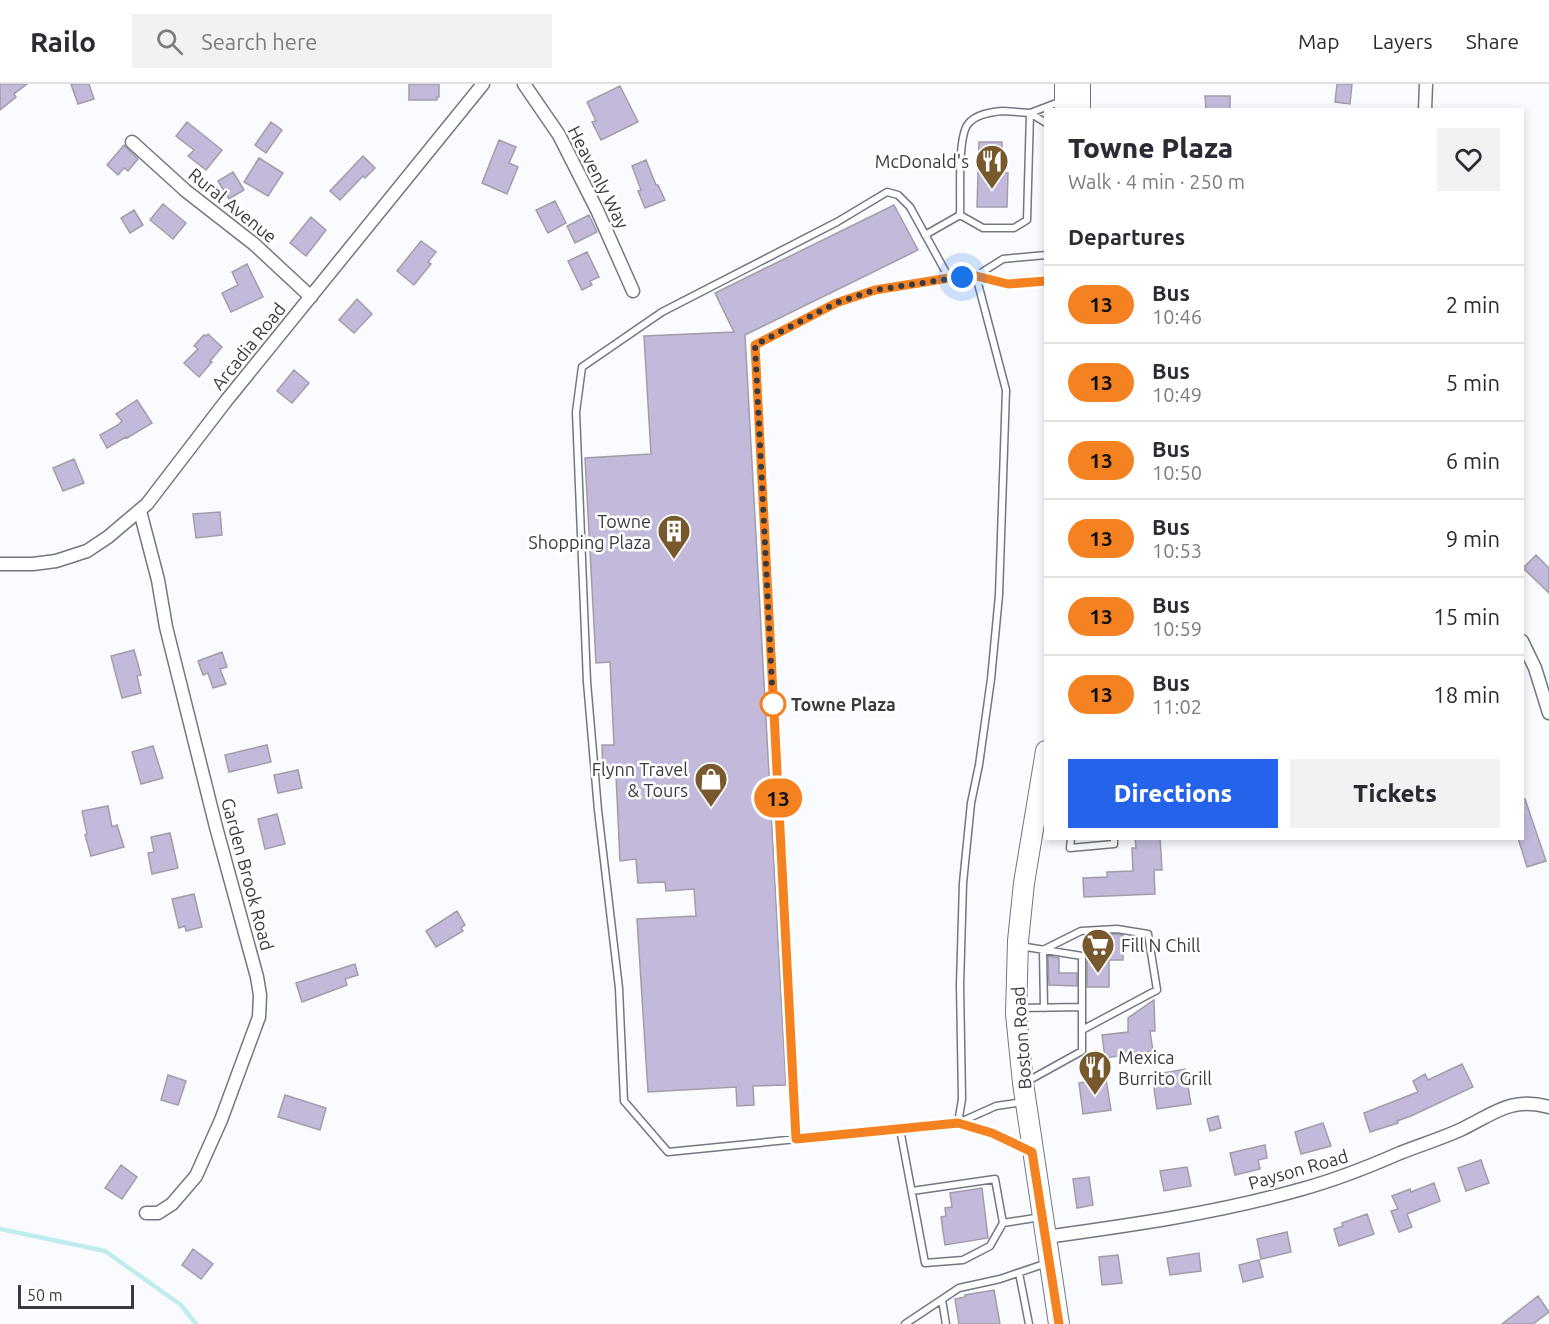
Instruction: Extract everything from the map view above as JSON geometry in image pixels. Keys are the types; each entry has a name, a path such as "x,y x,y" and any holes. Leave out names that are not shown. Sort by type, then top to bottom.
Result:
{"main road":[{"path":"1069,101 1080,84"},
{"name":"Boston Road","path":"1044,770 1040,808 1024,883 1018,946 1017,1008 1024,1092 1059,1324"}],"street":[{"name":"Arcadia Road","path":"0,564 33,564 76,555 99,543 140,511 162,487 226,401 483,84"},
{"name":"Heavenly Way","path":"524,84 559,135 597,210 633,291"},
{"path":"1425,108 1426,84"},
{"name":"Rural Avenue","path":"132,142 186,191 254,244 311,297"},
{"name":"Garden Brook Road","path":"140,511 158,580 166,627 260,995 259,1017 221,1120 196,1176 172,1204 158,1213 146,1213"},
{"path":"1524,645 1535,668 1549,714"},
{"name":"Payson Road","path":"1046,1237 1178,1217 1301,1189 1348,1174 1461,1129 1499,1109 1518,1103 1549,1107"}],"lane":[{"path":"1046,108 1069,101"},
{"path":"960,215 961,141 968,124 985,113 1003,111 1030,113 1044,109"},
{"path":"1030,113 1044,122"},
{"path":"960,215 983,228 1014,228 1027,220 1030,113"},
{"path":"949,278 910,207 898,195 887,192 837,222 662,312 582,367 576,412 586,682 619,988 624,1101 668,1152 958,1123 1024,1092 1082,1051 1082,956 1018,946"},
{"path":"925,235 960,215"},
{"path":"976,276 1003,259 1044,255"},
{"path":"796,1139 755,345 836,303 875,290 976,276 1008,284 1044,281"},
{"path":"958,1123 962,1099 960,985 963,884 971,803 979,765 991,679 999,595 1006,390 976,276"},
{"path":"1071,840 1070,848 1114,844 1114,840"},
{"path":"1043,950 1081,931 1117,929 1148,934 1157,990 1082,1030"},
{"path":"1043,950 1044,1008"},
{"path":"1017,1008 1082,1007"},
{"path":"958,1123 992,1133 1032,1152"},
{"path":"900,1129 924,1263 963,1260 981,1251 990,1246 1003,1223 995,1179 912,1191"},
{"path":"1003,1223 1043,1217"},
{"path":"905,1324 959,1288 1000,1279 1050,1262"},
{"path":"1019,1273 1029,1324"},
{"path":"942,1300 946,1324"}],"building":[{"path":"0,84 27,84 14,94 16,97 0,110"},
{"path":"71,84 89,84 94,99 78,104"},
{"path":"409,84 439,84 439,97 437,100 409,100"},
{"path":"1337,84 1352,84 1350,104 1335,102"},
{"path":"620,86 638,122 601,140 592,122 596,121 587,102"},
{"path":"1205,96 1230,96 1230,108 1206,108"},
{"path":"187,122 222,150 206,170 188,156 194,150 176,136"},
{"path":"271,122 282,130 266,153 255,145"},
{"path":"499,140 516,147 509,163 518,167 507,194 482,183"},
{"name":"McDonald's","path":"979,142 1002,142 1002,154 1005,154 1004,173 1008,173 1007,207 977,207"},
{"path":"124,145 138,159 128,171 124,168 118,175 107,165"},
{"path":"363,156 375,168 365,178 363,176 340,200 330,191"},
{"path":"259,158 283,173 268,196 244,182"},
{"path":"646,160 665,200 645,208 632,166"},
{"path":"233,172 244,190 229,199 218,181"},
{"path":"555,201 566,223 548,233 536,210"},
{"path":"163,204 186,223 173,239 150,220"},
{"name":"Towne Shopping Plaza","path":"894,205 918,250 745,335 786,1085 753,1086 754,1105 737,1106 736,1087 648,1092 637,919 696,916 694,889 666,891 665,882 638,883 636,859 620,861 616,775 603,776 602,745 614,745 610,662 596,663 585,458 651,454 644,336 734,332 715,293"},
{"path":"134,210 143,225 130,233 121,218"},
{"path":"589,215 597,232 575,243 567,226"},
{"path":"311,217 326,230 306,256 290,243"},
{"path":"421,241 436,252 428,262 431,264 414,285 397,271"},
{"path":"587,252 599,277 590,281 592,285 582,290 568,261"},
{"path":"247,264 263,297 231,312 222,293 238,285 232,272"},
{"path":"357,299 372,314 354,333 339,320"},
{"path":"208,334 222,347 199,377 184,363 198,349 194,346 204,335"},
{"path":"294,370 309,383 292,403 277,391"},
{"path":"137,400 152,423 107,448 100,435 118,425 122,421 116,414"},
{"path":"74,459 84,483 63,491 53,468"},
{"path":"220,512 222,535 196,538 193,514"},
{"path":"1536,555 1549,568 1549,593 1524,569"},
{"path":"134,650 141,675 137,676 141,693 122,698 111,656"},
{"path":"222,652 227,667 220,669 226,684 213,688 208,673 203,675 198,661"},
{"path":"267,745 271,762 229,772 225,755"},
{"path":"153,746 163,778 141,784 132,752"},
{"path":"298,770 302,788 278,793 274,775"},
{"path":"1524,799 1546,861 1527,867 1519,840 1524,840"},
{"path":"108,806 112,827 117,825 124,847 91,856 82,811"},
{"path":"277,814 285,844 265,849 258,819"},
{"path":"170,833 178,868 152,874 148,853 154,852 151,837"},
{"path":"1135,840 1160,840 1162,870 1154,870 1155,894 1084,897 1083,878 1107,877 1107,872 1133,871 1132,848 1136,848"},
{"path":"194,894 202,927 186,931 185,926 179,928 172,899"},
{"path":"457,911 465,925 461,928 463,931 436,947 426,931"},
{"name":"Fill N Chill","path":"1123,935 1123,960 1109,960 1109,987 1087,987 1087,936"},
{"name":"Fill N Chill","path":"1048,956 1059,958 1059,973 1077,973 1077,986 1049,985"},
{"path":"355,964 358,975 345,979 347,985 302,1002 296,983"},
{"path":"1154,1000 1155,1031 1150,1031 1153,1051 1105,1058 1102,1035 1128,1032 1128,1018"},
{"path":"1462,1064 1473,1087 1397,1121 1398,1123 1370,1132 1364,1113 1418,1092 1413,1081 1425,1074 1428,1080"},
{"path":"1185,1069 1191,1104 1157,1109 1152,1075"},
{"path":"168,1075 186,1081 178,1105 161,1100"},
{"path":"1106,1079 1111,1110 1083,1114 1079,1083"},
{"path":"285,1095 326,1108 320,1130 278,1117"},
{"path":"1218,1116 1221,1128 1210,1131 1207,1119"},
{"path":"1323,1123 1331,1146 1301,1154 1295,1132"},
{"path":"1265,1145 1267,1158 1258,1160 1260,1169 1235,1175 1230,1153"},
{"path":"1481,1160 1489,1183 1466,1191 1458,1168"},
{"path":"121,1165 137,1177 122,1199 105,1188"},
{"path":"1187,1167 1191,1186 1164,1191 1160,1171"},
{"path":"1089,1177 1093,1205 1077,1208 1073,1179"},
{"path":"1434,1183 1440,1201 1407,1214 1412,1227 1399,1232 1391,1211 1398,1209 1392,1196"},
{"path":"982,1188 988,1238 945,1245 941,1217 946,1216 945,1208 952,1207 950,1193"},
{"path":"1367,1214 1374,1234 1339,1246 1334,1229 1343,1226 1342,1223"},
{"path":"1287,1232 1291,1252 1261,1259 1257,1239"},
{"path":"193,1249 213,1264 201,1279 182,1265"},
{"path":"1199,1253 1201,1271 1170,1275 1167,1258"},
{"path":"1118,1255 1122,1283 1102,1285 1099,1257"},
{"path":"1259,1260 1263,1277 1243,1282 1239,1265"},
{"path":"994,1290 1000,1324 959,1324 955,1299"},
{"path":"1538,1296 1549,1312 1533,1324 1502,1324"}],"waterway":[{"path":"0,1229 105,1251 181,1305 196,1324"}],"bus line":[{"name":"13","path":"1044,281 1008,284 976,276 875,290 836,303 755,345 796,1139 958,1123 992,1133 1032,1152 1059,1324"}],"place":[{"name":"McDonald's","path":"992,190"},
{"name":"Towne Shopping Plaza","path":"674,560"},
{"name":"Towne Plaza","path":"773,704"},
{"name":"Flynn Travel & Tours","path":"711,808"},
{"name":"Fill N Chill","path":"1098,974"},
{"name":"Mexica Burrito Grill","path":"1095,1096"}],"route":[{"path":"773,704 755,345 836,303 875,290 962,277"}]}
